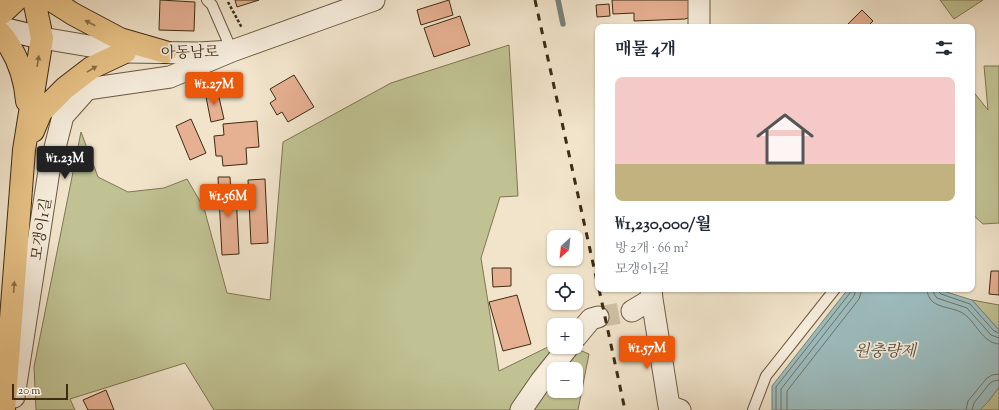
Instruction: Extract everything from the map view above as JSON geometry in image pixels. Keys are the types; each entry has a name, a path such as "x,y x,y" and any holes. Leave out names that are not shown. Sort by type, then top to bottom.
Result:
{"highway":[{"path":"0,13 16,0"},
{"path":"4,410 24,150 42,38 34,0"},
{"path":"51,0 73,14 120,39 165,52"},
{"path":"0,32 10,44 20,67 26,90 28,124"},
{"path":"24,150 41,112 65,88 91,68 125,52"}],"main road":[{"name":"아동남로","path":"0,28 42,38"}],"street":[{"name":"아동남로","path":"42,38 125,52 199,53 241,47 374,0"},
{"path":"699,0 699,24"},
{"name":"모갱이1길","path":"13,410 49,171 63,116 87,88 170,77 241,47"},
{"path":"632,311 651,294"},
{"path":"651,294 669,406 680,410"},
{"path":"583,328 591,319 598,317"},
{"path":"521,410 562,354"}],"lane":[{"path":"207,0 241,47"},
{"path":"753,410 766,376 833,292"}],"path":[{"path":"227,0 241,47"}],"green space":[{"path":"940,0 983,0 954,19"},
{"path":"509,45 518,196 500,197 481,258 499,371 547,347 547,354 583,354 583,352 589,354 583,385 583,362 547,362 547,398 580,398 578,410 214,410 185,363 70,399 75,410 36,410 34,367 81,132 98,177 128,192 164,188 187,179 204,208 227,293 270,300 283,142 391,83"},
{"path":"984,66 999,66 999,223 983,224 975,217 975,94 988,110"},
{"path":"972,300 999,305 999,330"},
{"path":"999,387 999,410 980,410 988,402"}],"water":[{"name":"원충량제","path":"846,292 947,292 972,300 999,330 999,387 980,410 772,410 772,386"}],"building":[{"path":"160,0 195,2 194,31 159,30"},
{"path":"235,0 259,0 237,7"},
{"path":"449,0 453,15 421,25 417,10"},
{"path":"612,0 692,0 693,16 685,19 634,21 634,13 613,14"},
{"path":"609,4 610,16 597,17 596,5"},
{"path":"862,10 873,21 870,24 848,24"},
{"path":"460,16 470,45 434,57 424,28"},
{"path":"294,75 314,107 288,122 282,112 277,115 270,103 276,99 270,89"},
{"path":"217,89 224,119 211,122 205,92"},
{"path":"191,119 206,153 190,160 176,126"},
{"path":"257,121 259,147 246,148 247,164 223,166 222,156 216,156 214,136 224,135 223,124"},
{"path":"218,177 230,177 231,193 236,193 239,254 222,255"},
{"path":"265,179 268,243 251,244 248,180"},
{"path":"492,268 511,268 511,286 493,287"},
{"path":"991,271 999,271 999,295 989,294"},
{"path":"517,295 531,344 503,351 489,302"},
{"path":"106,390 114,410 88,410 83,400"}],"waterway":[{"path":"558,0 563,24"}],"tunnel":[{"path":"598,317 632,311"}],"railway":[{"path":"535,0 595,272"},
{"path":"600,292 625,410"}]}
